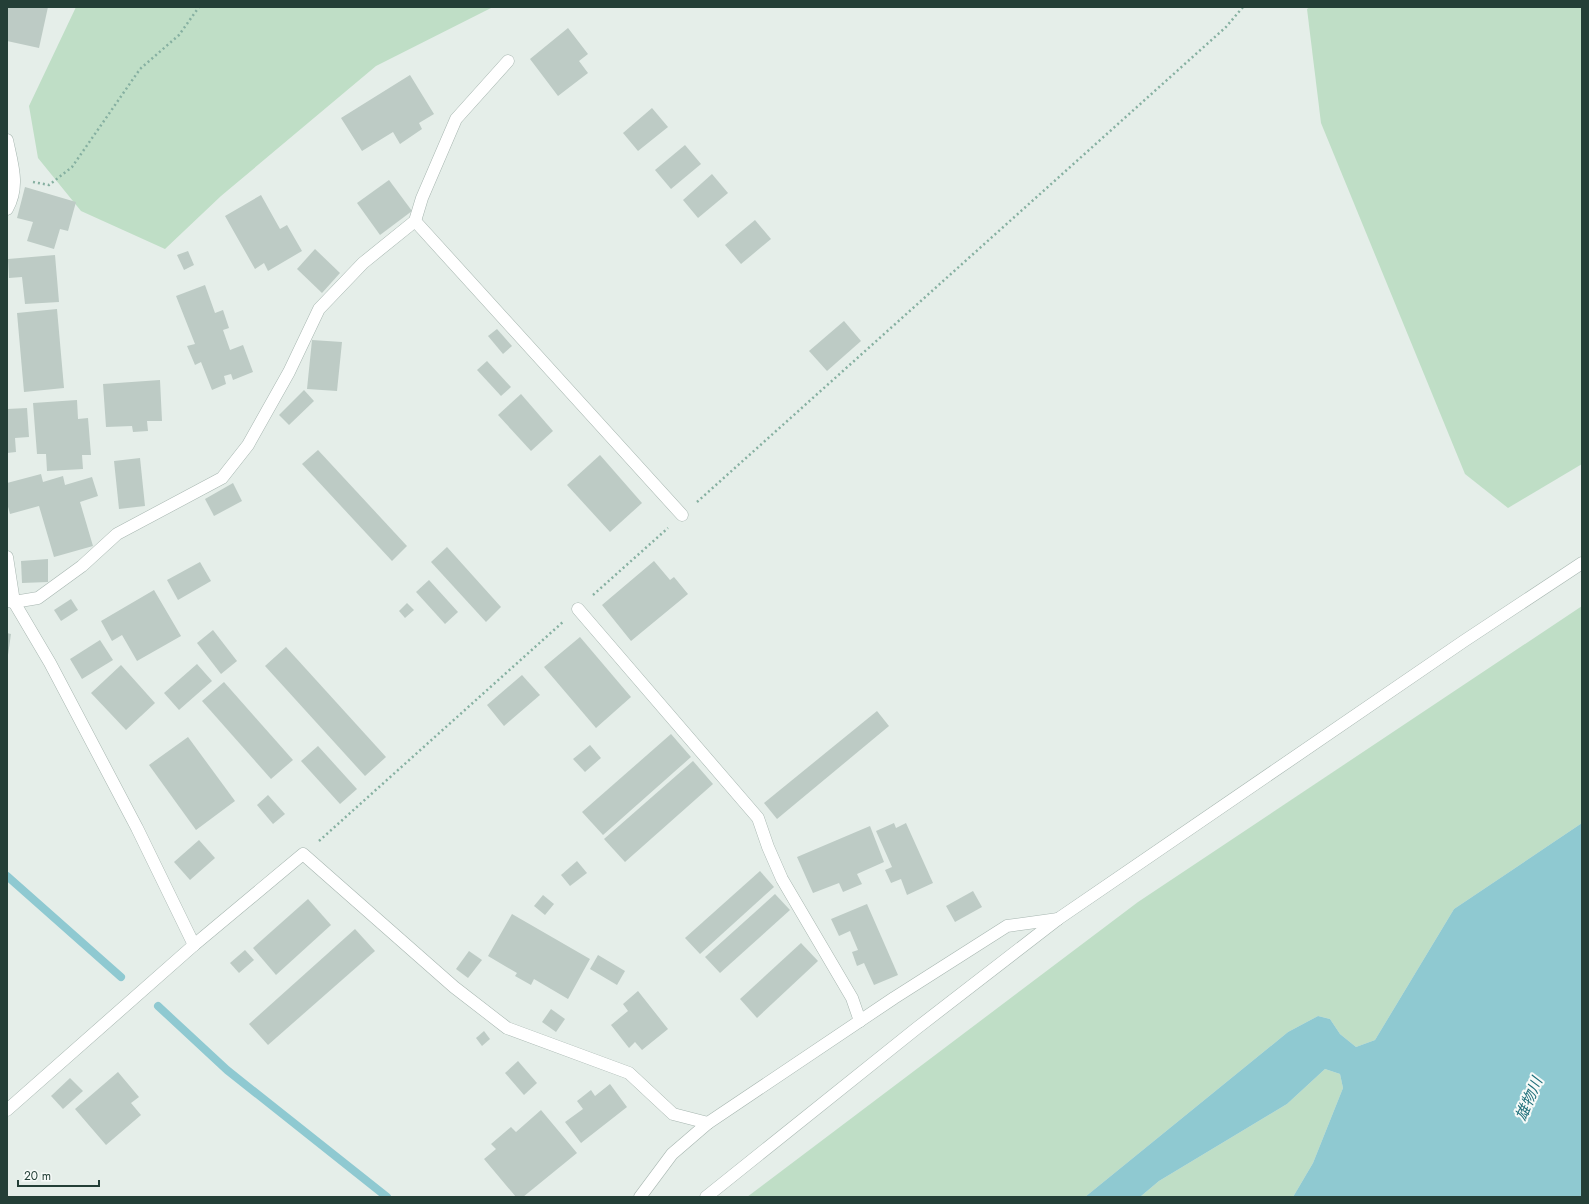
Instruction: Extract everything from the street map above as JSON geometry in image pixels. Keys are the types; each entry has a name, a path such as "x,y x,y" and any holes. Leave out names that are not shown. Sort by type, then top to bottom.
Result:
{"street":[{"path":"10,602 38,598 82,566 117,534 222,478 248,445 289,372 319,310 363,263 415,221 422,198 456,119 508,62"},
{"path":"7,140 15,180 13,199 7,209"},
{"path":"415,221 682,515"},
{"path":"7,557 10,602 50,663 134,822 194,945"},
{"path":"706,1197 917,1028 1058,919 1464,641 1582,563"},
{"path":"578,608 758,818 782,879 852,998 860,1021"},
{"path":"7,1110 194,945 303,854 454,987 507,1028 629,1073 673,1114 708,1123"},
{"path":"640,1197 672,1154 708,1123 860,1021 1007,926 1058,919"}],"path":[{"path":"15,180 49,185 72,168 140,69 179,35 199,7"},
{"path":"303,854 1226,28 1243,7"}],"green space":[{"path":"76,7 493,7 376,66 221,196 165,249 81,211 38,158 29,106"},
{"path":"1310,7 1582,7 1582,464 1508,508 1465,474 1321,123 1307,9"},
{"path":"1582,606 1582,823 1454,909 1375,1040 1356,1047 1340,1034 1330,1019 1318,1016 1288,1032 1085,1197 747,1197 1138,902"},
{"path":"1325,1069 1340,1074 1343,1088 1313,1163 1293,1197 1140,1197 1159,1181 1287,1104"}],"water":[{"name":"雄物川","path":"1582,823 1582,1197 1293,1197 1313,1163 1343,1088 1340,1074 1325,1069 1287,1104 1159,1181 1140,1197 1085,1197 1288,1032 1318,1016 1330,1019 1340,1034 1356,1047 1375,1040 1454,909"}],"building":[{"path":"7,7 48,7 39,48 7,41"},
{"path":"568,28 588,54 579,61 588,73 558,96 530,59"},
{"path":"410,75 434,114 419,123 422,129 400,144 393,132 362,151 341,118"},
{"path":"652,108 668,127 638,151 623,133"},
{"path":"685,145 701,164 671,189 655,170"},
{"path":"712,174 728,193 698,218 683,200"},
{"path":"389,180 412,211 380,235 357,203"},
{"path":"25,187 76,202 68,231 60,229 54,249 27,241 33,222 17,218"},
{"path":"261,195 280,229 287,225 302,251 268,271 264,263 255,269 225,216"},
{"path":"755,220 771,239 741,264 725,245"},
{"path":"315,249 340,273 322,293 297,269"},
{"path":"188,251 194,265 184,270 177,255"},
{"path":"55,255 59,302 25,304 22,277 9,278 8,259"},
{"path":"205,285 215,313 223,310 229,328 223,330 230,350 243,345 253,372 233,380 231,374 224,376 226,384 212,390 201,362 195,365 187,346 195,344 176,296"},
{"path":"57,309 64,388 24,392 17,313"},
{"path":"844,321 861,341 827,371 809,351"},
{"path":"497,329 512,346 503,354 488,336"},
{"path":"312,340 342,342 337,391 307,389"},
{"path":"487,361 511,387 501,396 477,370"},
{"path":"160,380 162,421 147,421 148,431 133,432 132,426 106,427 103,384"},
{"path":"304,390 314,401 289,425 279,415"},
{"path":"521,394 553,431 531,451 498,415"},
{"path":"77,400 78,419 88,418 91,455 82,455 83,469 47,471 46,454 37,454 33,403"},
{"path":"27,408 29,437 15,438 16,452 7,453 7,409"},
{"path":"318,450 407,546 392,561 302,464"},
{"path":"600,455 642,503 610,532 567,485"},
{"path":"140,458 145,506 119,509 114,461"},
{"path":"41,474 43,482 63,476 65,485 92,477 98,496 80,502 93,546 54,557 39,506 10,514 7,503 7,483"},
{"path":"233,483 242,501 214,516 205,499"},
{"path":"447,547 501,607 486,622 431,562"},
{"path":"48,559 48,582 22,583 21,561"},
{"path":"654,561 670,580 674,577 688,594 631,641 602,605"},
{"path":"200,562 211,581 178,600 167,580"},
{"path":"429,580 458,612 445,624 416,592"},
{"path":"154,590 181,636 137,661 122,635 112,641 101,621"},
{"path":"71,599 78,610 61,621 54,610"},
{"path":"407,603 414,610 405,618 399,611"},
{"path":"213,630 237,661 221,674 197,643"},
{"path":"7,633 11,634 8,655 7,654"},
{"path":"580,637 631,697 596,728 544,667"},
{"path":"100,640 113,660 82,679 70,659"},
{"path":"286,647 386,757 365,776 265,666"},
{"path":"197,664 212,681 179,710 164,693"},
{"path":"121,665 155,703 126,730 91,693"},
{"path":"522,675 540,695 504,726 487,705"},
{"path":"224,682 293,760 271,779 202,701"},
{"path":"877,711 889,726 777,819 764,803"},
{"path":"671,734 691,757 603,835 582,812"},
{"path":"188,737 235,801 196,830 149,765"},
{"path":"590,745 601,758 585,772 573,759"},
{"path":"318,746 357,789 340,804 301,761"},
{"path":"693,761 713,784 625,862 604,839"},
{"path":"268,795 285,814 273,824 257,805"},
{"path":"894,823 896,828 906,823 933,883 907,895 901,879 891,883 885,870 892,867 876,831"},
{"path":"870,826 884,862 857,874 862,884 843,892 839,883 813,893 797,857"},
{"path":"199,840 215,858 190,880 174,862"},
{"path":"577,861 587,873 570,886 561,875"},
{"path":"760,871 774,887 700,954 685,938"},
{"path":"973,891 982,907 955,922 946,906"},
{"path":"775,894 790,910 720,973 705,957"},
{"path":"543,895 554,904 545,915 534,906"},
{"path":"308,899 331,925 276,975 253,948"},
{"path":"867,904 898,975 874,985 864,963 857,966 852,952 858,950 850,931 839,936 831,919"},
{"path":"512,914 590,959 568,999 534,979 531,985 515,976 517,973 488,956"},
{"path":"355,929 375,951 268,1045 249,1024"},
{"path":"801,943 818,961 757,1018 740,999"},
{"path":"245,950 254,960 239,973 230,963"},
{"path":"469,951 482,960 468,978 456,969"},
{"path":"598,955 625,971 617,985 590,969"},
{"path":"638,991 668,1029 642,1050 635,1042 629,1048 611,1025 628,1011 623,1004"},
{"path":"551,1009 565,1019 556,1032 542,1022"},
{"path":"484,1031 490,1039 482,1046 476,1038"},
{"path":"518,1061 537,1083 524,1095 505,1073"},
{"path":"118,1072 139,1097 131,1103 141,1115 106,1145 75,1109"},
{"path":"70,1078 83,1091 63,1109 51,1096"},
{"path":"610,1084 627,1107 581,1143 565,1122 583,1109 577,1101 591,1090 595,1096"},
{"path":"541,1110 577,1153 523,1197 516,1197 484,1159 496,1149 491,1144 511,1127 516,1132"}],"waterway":[{"path":"7,876 121,977"},
{"path":"158,1006 227,1070 387,1197"}]}
